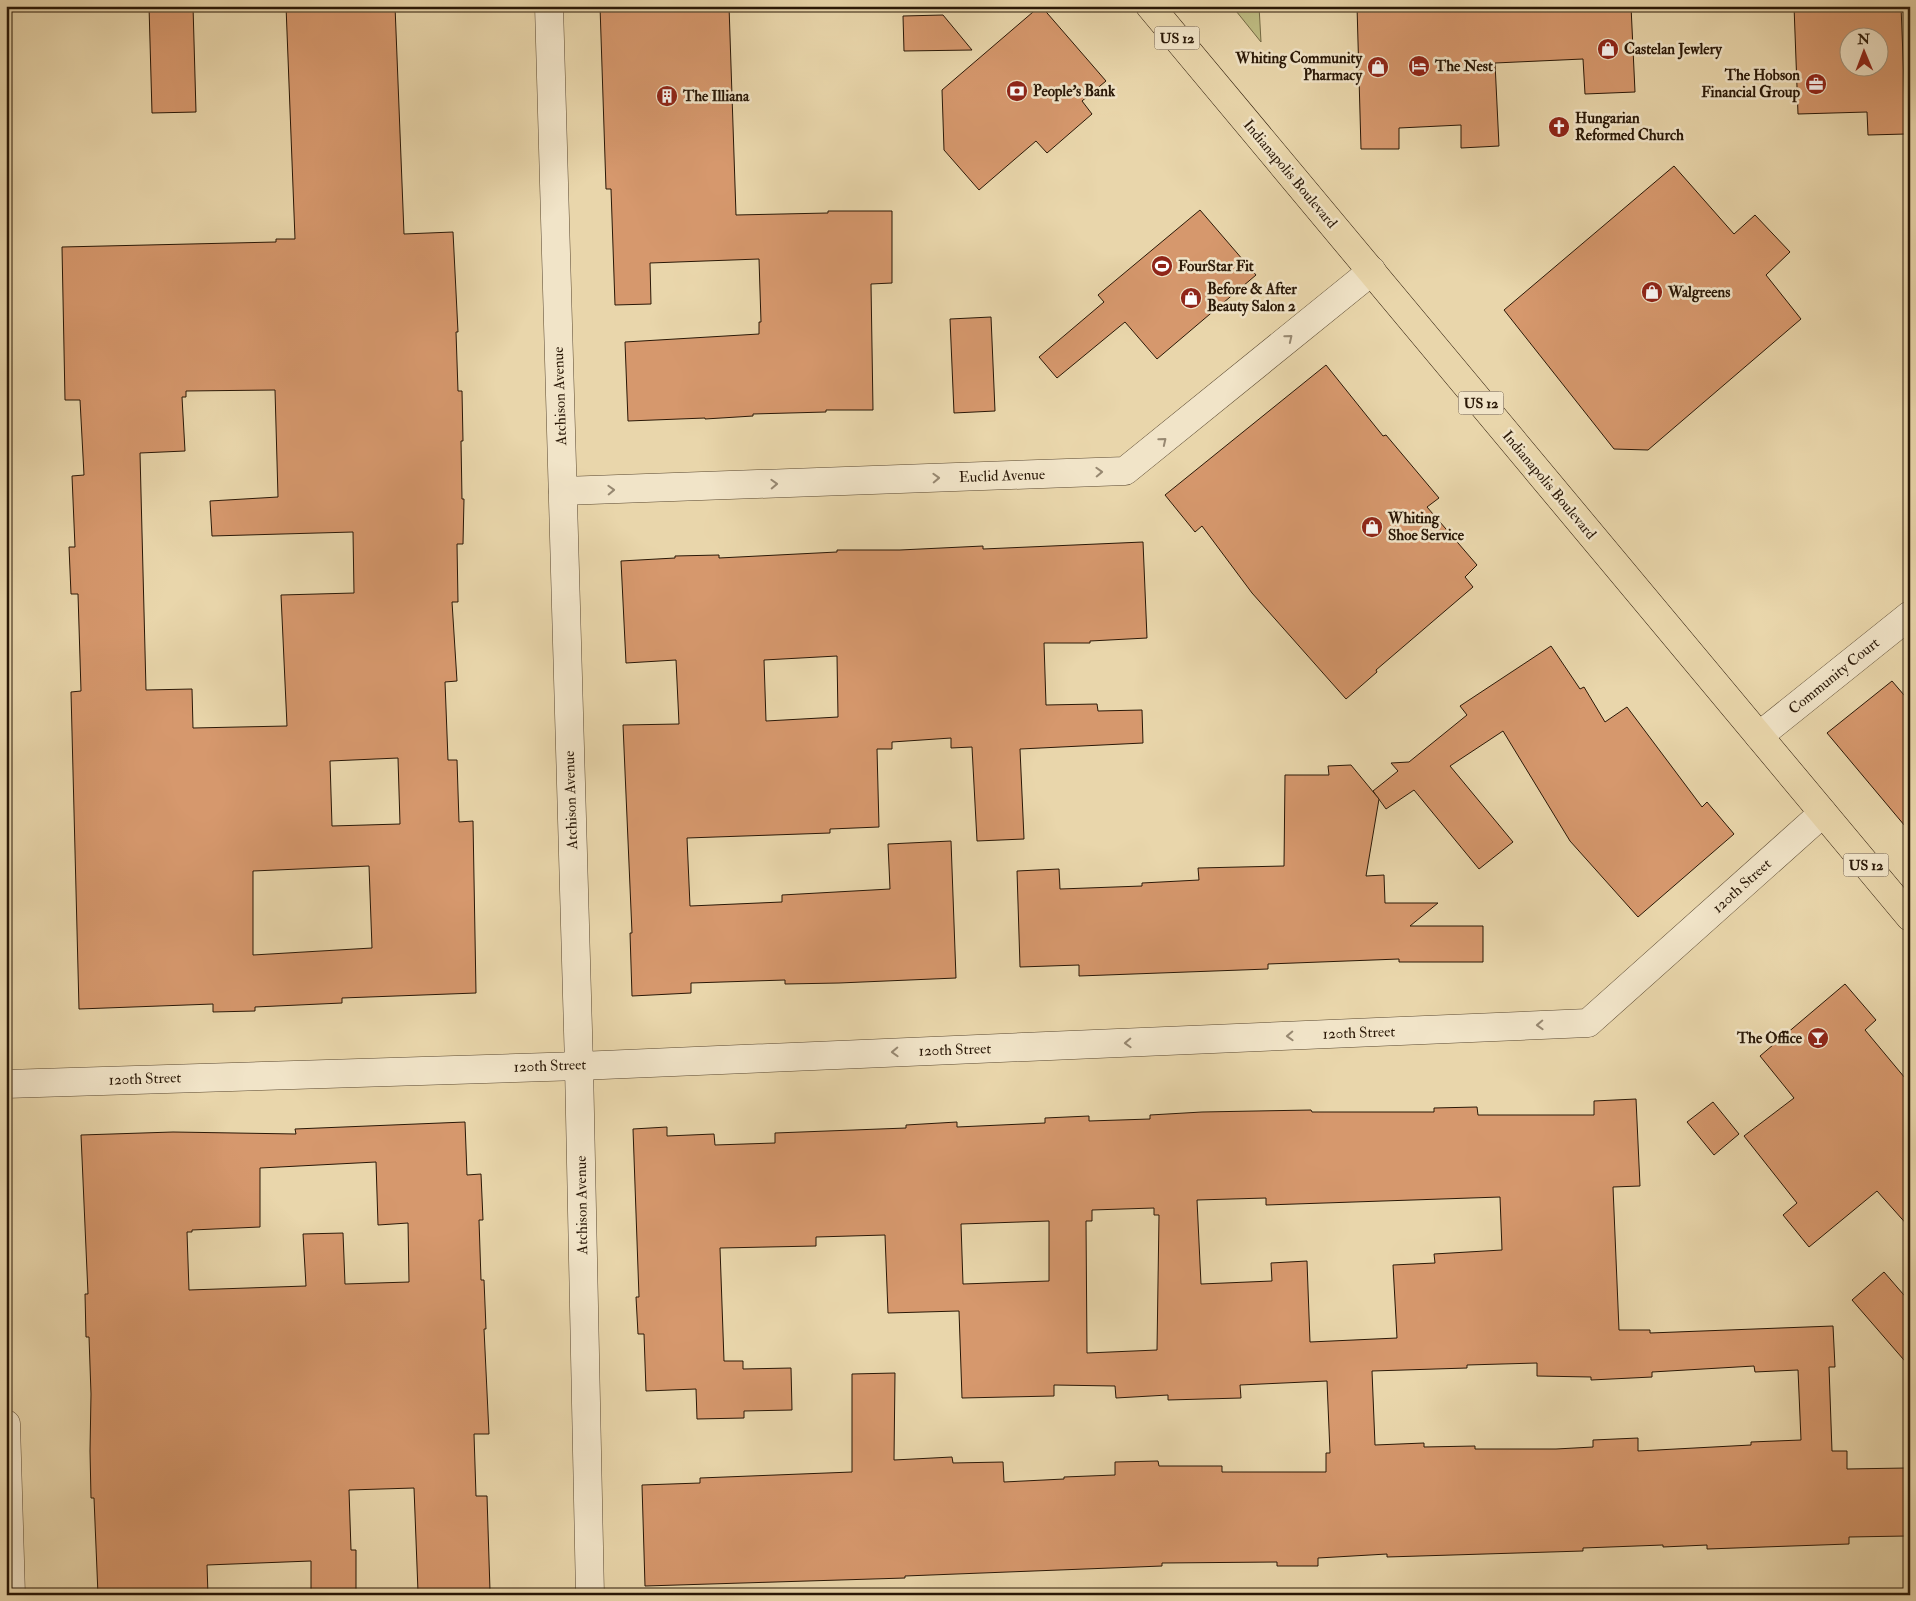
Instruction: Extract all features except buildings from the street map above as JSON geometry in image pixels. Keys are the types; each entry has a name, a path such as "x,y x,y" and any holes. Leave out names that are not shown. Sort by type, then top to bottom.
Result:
{"main road":[{"name":"Indianapolis Boulevard","path":"1150,6 1910,917"}],"street":[{"name":"Atchison Avenue","path":"549,6 579,1066 590,1595"},
{"name":"Euclid Avenue","path":"563,491 1125,471 1372,271"},
{"name":"Community Court","path":"1759,736 1910,614"},
{"name":"120th Street","path":"6,1084 579,1066 1588,1023 1823,813"},
{"path":"6,1424 11,1595"}],"shaded area":[{"path":"1232,6 1259,6 1261,42"}],"place":[{"name":"Castelan Jewlery","path":"1608,49"},
{"name":"The Nest","path":"1419,66"},
{"name":"Whiting Community Pharmacy","path":"1378,67"},
{"name":"The Hobson Financial Group","path":"1816,84"},
{"name":"People's Bank","path":"1017,91"},
{"name":"The Illiana","path":"667,96"},
{"name":"Hungarian Reformed Church","path":"1559,127"},
{"name":"FourStar Fit","path":"1162,266"},
{"name":"Walgreens","path":"1652,292"},
{"name":"Before & After Beauty Salon 2","path":"1191,298"},
{"name":"Whiting Shoe Service","path":"1372,527"},
{"name":"The Office","path":"1818,1038"}]}
